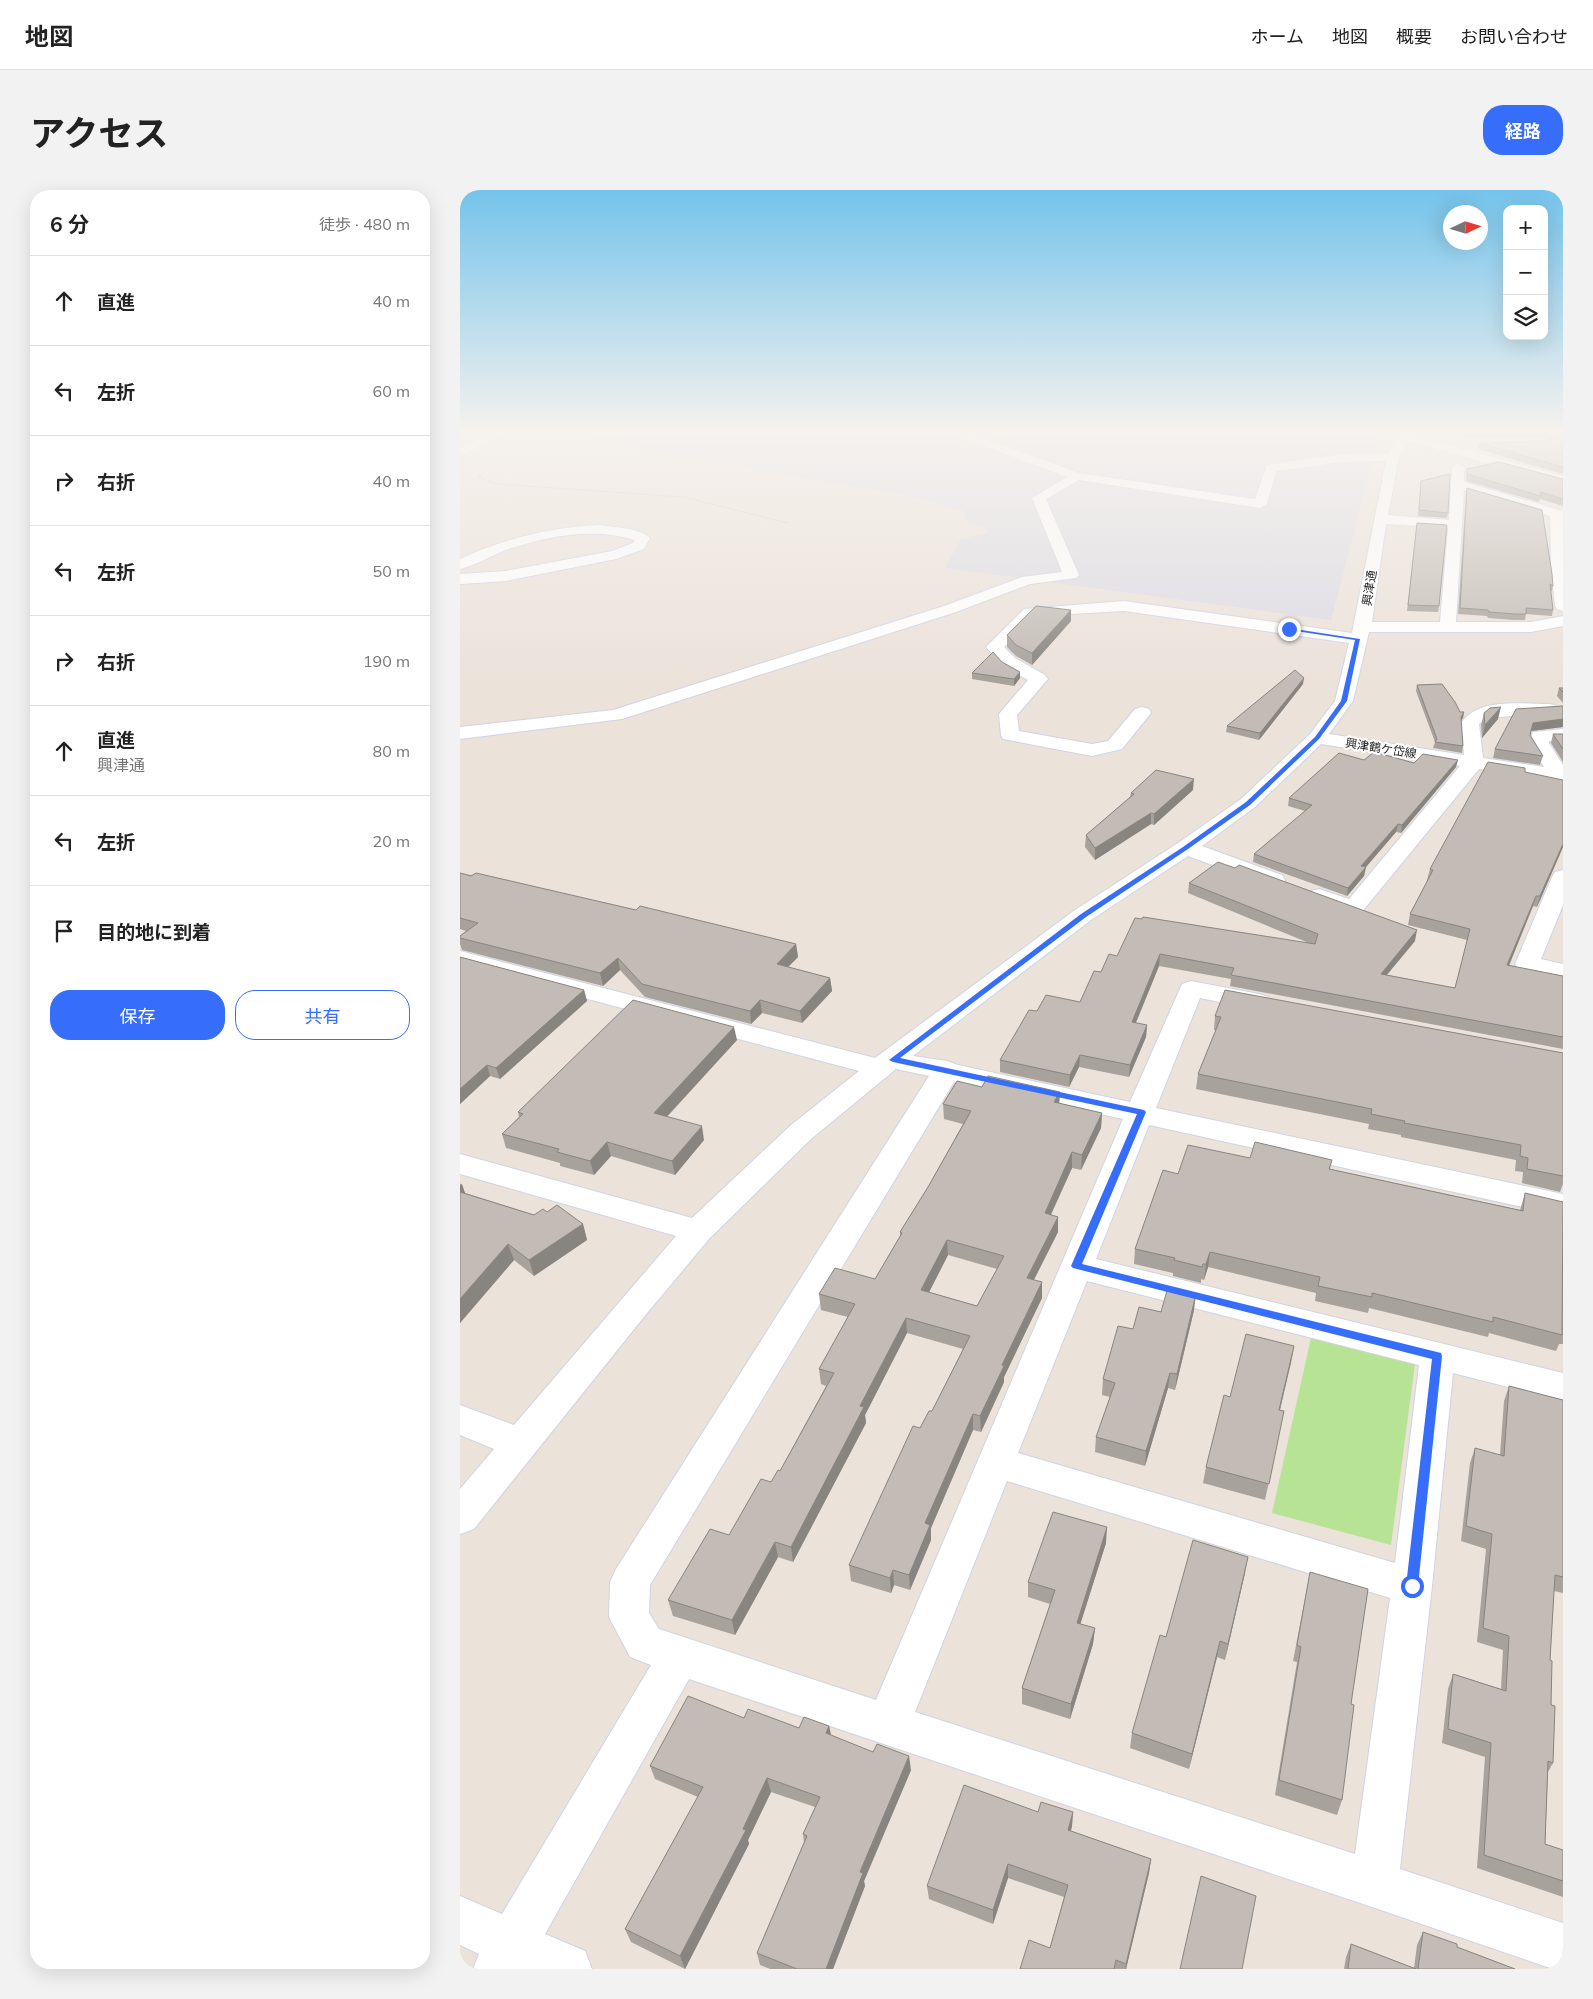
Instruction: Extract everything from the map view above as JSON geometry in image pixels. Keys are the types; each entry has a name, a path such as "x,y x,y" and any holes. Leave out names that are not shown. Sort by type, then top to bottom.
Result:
{"street":[{"path":"460,733 615,715 950,609 1027,580 1072,575 1046,515"},
{"name":"興津通","path":"460,1517 630,1309 698,1231 802,1132 887,1064 1083,915 1186,848 1248,804 1317,738 1344,701 1360,633 1381,515"},
{"path":"1448,627 1455,515"},
{"path":"1560,515 1563,606"},
{"path":"1380,519 1454,524"},
{"path":"460,565 507,546 546,535 581,529 631,533 643,538 639,546 616,555 506,576 460,579"},
{"path":"1142,713 1115,745 1092,750 1010,735 1008,714 1039,679 1009,662 994,647 1030,612 1124,606 1360,633 1448,627 1531,626 1563,620"},
{"path":"1186,848 1353,908 1474,762 1470,724 1479,714 1489,711 1549,709"},
{"path":"1562,776 1540,743 1540,736 1563,735"},
{"name":"興津鶴ケ岱線","path":"1317,738 1562,776"},
{"path":"1563,877 1527,964 1563,971"},
{"path":"460,958 887,1064 947,1070 1563,1205"},
{"path":"888,1724 1076,1266 1142,1112 1191,989 1279,1006"},
{"path":"947,1070 630,1582 628,1617 645,1643 679,1656 1375,1884 1563,1948"},
{"path":"460,1164 698,1231"},
{"path":"1076,1266 1563,1386"},
{"path":"1375,1884 1412,1586 1437,1356"},
{"path":"461,1421 520,1443"},
{"path":"995,1462 1412,1586"},
{"path":"505,1956 679,1656"},
{"path":"460,1920 505,1956 567,1969"}],"path":[{"path":"755,515 788,523"}],"shaded area":[{"path":"965,515 1359,515 1331,620 945,568 961,539 988,533 985,527 969,523"}],"green space":[{"path":"1311,1338 1415,1364 1391,1545 1272,1513"}],"building":[{"path":"1465,515 1543,515 1552,574 1553,586 1550,584 1553,610 1526,608 1526,614 1515,614 1460,608"},
{"path":"1417,523 1447,525 1439,606 1408,605"},
{"path":"1036,606 1071,610 1032,653 1016,645 1007,635"},
{"path":"993,652 1002,662 1020,672 1014,679 972,673"},
{"path":"1295,670 1304,678 1260,733 1227,726"},
{"path":"1442,684 1460,712 1464,712 1461,717 1463,746 1435,742 1437,739 1417,685"},
{"path":"1563,706 1563,719 1533,723 1530,735 1543,756 1495,749 1516,709"},
{"path":"1501,707 1485,725 1484,713 1490,708"},
{"path":"1553,734 1563,734 1563,749"},
{"path":"1374,752 1414,763 1423,754 1458,760 1402,825 1398,824 1361,866 1366,867 1348,888 1254,854 1312,805 1289,798 1339,753 1364,760"},
{"path":"1488,762 1525,768 1525,772 1563,780 1563,844 1540,896 1536,896 1507,965 1563,976 1563,1037 1231,975 1234,968 1160,954 1132,1022 1147,1025 1130,1065 1080,1055 1070,1075 1000,1060 1029,1010 1037,1011 1046,995 1080,1002 1094,971 1101,972 1109,954 1117,956 1135,918 1142,919 1143,917 1315,944 1318,934 1189,883 1218,862 1235,868 1239,865 1417,930 1381,974 1455,988 1470,929 1410,914 1433,870 1430,869"},
{"path":"1156,770 1194,779 1154,814 1151,813 1095,848 1086,835 1134,794 1131,793"},
{"path":"460,873 471,876 476,873 636,910 640,906 796,944 777,964 830,978 800,1011 760,1000 750,1011 642,984 618,958 600,973 460,938 460,936 478,923 460,918"},
{"path":"460,957 584,990 496,1068 487,1065 460,1089"},
{"path":"1225,990 1563,1053 1563,1176 1527,1169 1528,1158 1520,1156 1521,1145 1404,1123 1405,1121 1371,1114 1372,1109 1198,1074 1221,1017 1215,1016"},
{"path":"633,1000 734,1027 654,1113 702,1126 672,1161 607,1142 590,1161 557,1152 559,1149 502,1134 523,1114 518,1112"},
{"path":"988,1076 1060,1092 1054,1102 1102,1113 1082,1155 1072,1152 1045,1213 1058,1217 1027,1278 1042,1282 980,1416 973,1414 925,1523 930,1525 909,1575 893,1570 890,1578 849,1565 913,1426 920,1428 929,1411 932,1411 970,1336 906,1318 860,1406 864,1407 791,1547 775,1542 732,1620 668,1600 710,1529 729,1535 761,1479 771,1482 778,1470 780,1471 834,1373 819,1369 855,1304 819,1294 835,1268 875,1279 902,1233 900,1232 971,1111 943,1104 957,1081 982,1087","holes":["947,1240 1004,1256 977,1306 921,1290"]},
{"path":"1255,1142 1332,1160 1329,1169 1523,1211 1525,1193 1563,1202 1562,1335 1493,1317 1493,1322 1372,1293 1372,1297 1318,1286 1320,1277 1210,1252 1206,1264 1203,1264 1202,1267 1174,1260 1175,1258 1135,1249 1163,1170 1178,1174 1188,1145 1250,1158"},
{"path":"460,1192 534,1215 543,1209 547,1212 557,1205 583,1224 529,1260 508,1244 460,1299"},
{"path":"1168,1287 1196,1294 1177,1374 1170,1373 1146,1451 1096,1437 1115,1383 1103,1379 1118,1326 1133,1329 1139,1307 1161,1312"},
{"path":"1246,1334 1294,1346 1279,1410 1284,1411 1269,1484 1206,1467 1224,1395 1230,1397"},
{"path":"1509,1386 1563,1400 1563,1577 1555,1575 1550,1660 1552,1661 1551,1705 1555,1706 1553,1763 1548,1761 1545,1844 1563,1850 1563,1881 1484,1855 1491,1743 1448,1729 1453,1674 1506,1691 1509,1636 1483,1628 1492,1534 1466,1526 1475,1448 1504,1456"},
{"path":"1053,1512 1107,1527 1077,1623 1095,1628 1071,1704 1022,1688 1055,1590 1028,1582"},
{"path":"1193,1540 1248,1557 1228,1644 1220,1641 1192,1754 1132,1733 1160,1635 1166,1637"},
{"path":"1310,1572 1368,1589 1351,1704 1354,1705 1342,1800 1279,1780 1301,1647 1297,1645"},
{"path":"688,1696 744,1718 748,1709 799,1728 804,1717 829,1726 826,1733 873,1752 877,1744 909,1756 860,1872 863,1873 826,1969 797,1969 757,1953 807,1836 803,1834 820,1797 767,1778 743,1829 746,1830 680,1956 625,1929 703,1787 650,1766"},
{"path":"964,1785 1038,1812 1041,1802 1073,1812 1068,1830 1151,1859 1126,1964 1116,1960 1114,1969 1020,1969 1029,1940 1050,1948 1068,1885 1008,1864 993,1910 927,1886"},
{"path":"1201,1876 1256,1896 1242,1969 1180,1969"},
{"path":"1423,1932 1457,1944 1457,1947 1515,1969 1418,1969"},
{"path":"1351,1944 1416,1969 1348,1969"}],"route":[{"path":"1289,629 1358,639 1344,701 1317,738 1248,804 1186,848 1083,915 893,1060 1142,1112 1076,1266 1437,1356 1412,1586"}]}
